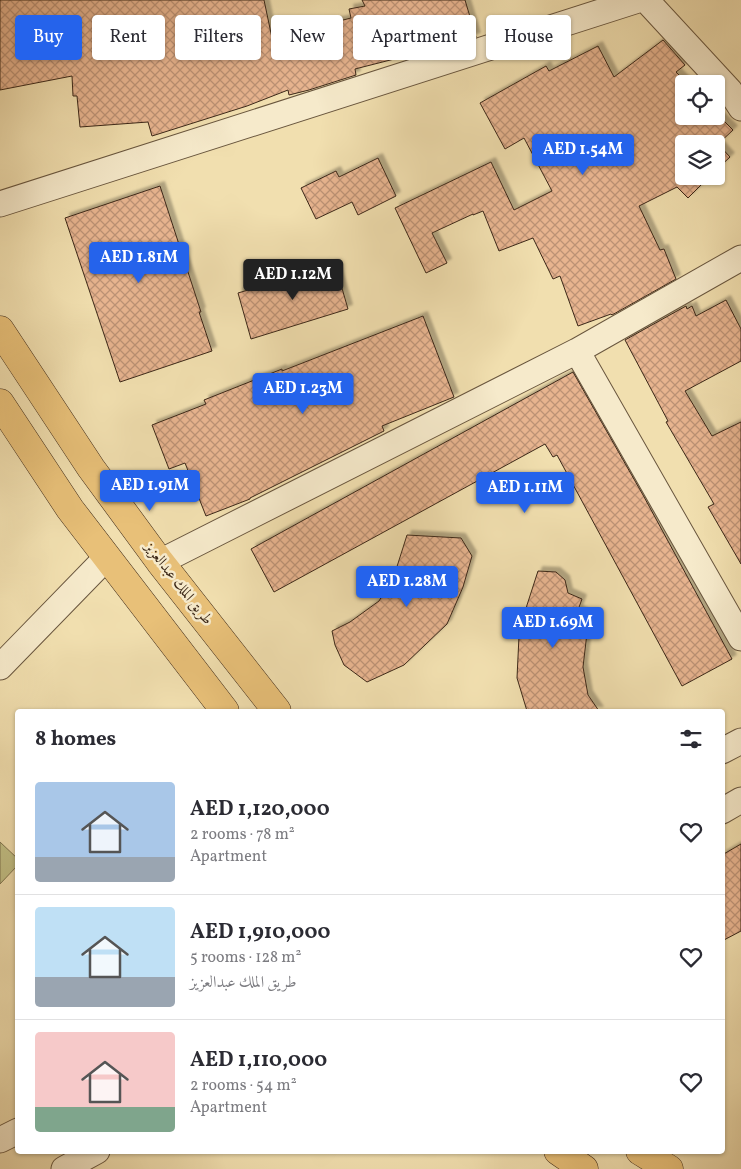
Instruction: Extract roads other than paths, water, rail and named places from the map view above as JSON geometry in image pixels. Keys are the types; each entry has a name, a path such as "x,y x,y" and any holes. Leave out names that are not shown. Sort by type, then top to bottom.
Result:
{"main road":[{"name":"طريق الملك عبدالعزيز","path":"0,330 91,468 160,562 275,709"},
{"path":"0,403 70,509 223,709"},
{"path":"562,1154 584,1169"},
{"path":"645,1154 669,1169"}],"street":[{"path":"0,204 638,0"},
{"path":"646,0 737,95"},
{"path":"160,562 577,351 741,258"},
{"path":"577,351 741,638"},
{"path":"0,667 107,557"},
{"path":"725,749 741,741"},
{"path":"725,809 741,800"},
{"path":"0,1140 15,1132"},
{"path":"64,1169 92,1154"}]}
